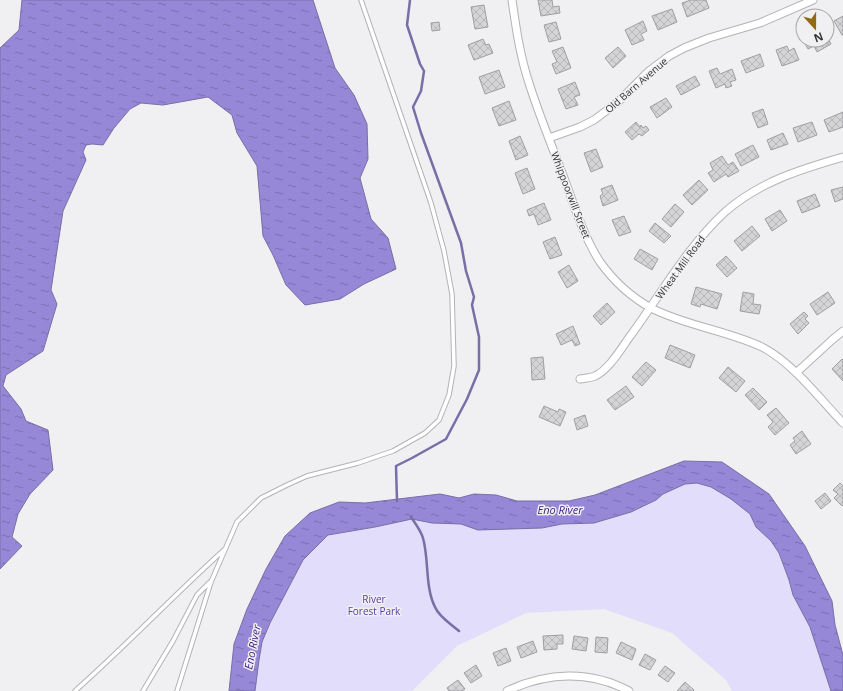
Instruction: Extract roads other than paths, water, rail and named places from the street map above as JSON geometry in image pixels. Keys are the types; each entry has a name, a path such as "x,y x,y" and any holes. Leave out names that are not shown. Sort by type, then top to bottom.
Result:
{"street":[{"name":"Whippoorwill Street","path":"512,0 517,38 524,65 549,138 582,230 594,252 607,271 636,299 651,308 679,320 720,332 756,345 775,355 796,373 843,423"},
{"name":"Old Barn Avenue","path":"549,138 580,127 594,120 618,102 649,71 669,56 684,48 709,38 760,23 813,0"},
{"name":"Wheat Mill Road","path":"580,379 595,376 604,369 651,308 694,244 711,226 739,201 782,176 843,157"},
{"path":"796,373 832,340 843,332"},
{"path":"507,691 530,681 543,678 567,676 594,678 610,682 629,691"}],"lane":[{"path":"177,691 211,582 237,522 261,498 307,476 358,463 393,451 425,433 439,420 449,395 454,366 452,294 444,251 431,203 361,0"},
{"path":"75,691 189,581 226,548"},
{"path":"143,691 173,641 197,595 211,582"}],"water":[{"path":"22,0 313,0 335,68 354,95 367,124 368,159 360,178 371,219 388,238 396,269 364,284 340,299 305,305 286,285 263,236 257,166 237,133 232,115 208,97 163,105 141,103 130,109 114,128 103,145 86,145 83,152 86,160 63,211 51,290 57,304 43,351 6,375 3,386 21,409 26,421 48,430 53,470 30,494 18,514 12,537 22,546 0,569 0,48 19,30"},
{"name":"Eno River","path":"684,461 722,462 769,494 805,546 832,601 835,625 843,655 843,691 831,691 810,627 793,595 779,553 771,541 756,527 750,514 731,499 711,487 697,483 685,484 663,494 656,500 631,512 594,523 562,524 542,528 478,530 461,524 432,523 412,519 328,535 303,560 270,623 262,642 255,691 229,691 234,644 247,609 266,569 285,536 310,513 339,502 365,503 440,494 459,498 474,494 496,495 517,501 569,501 595,495"}],"waterway":[{"path":"397,501 396,466 446,439 467,399 479,370 479,337 472,305 474,297 466,271 461,243 413,107 421,91 424,71 420,64 407,25 410,0"},
{"path":"411,517 423,538 428,582 435,607 442,617 459,631"}],"park label":[{"name":"River Forest Park","path":"374,604"}]}
